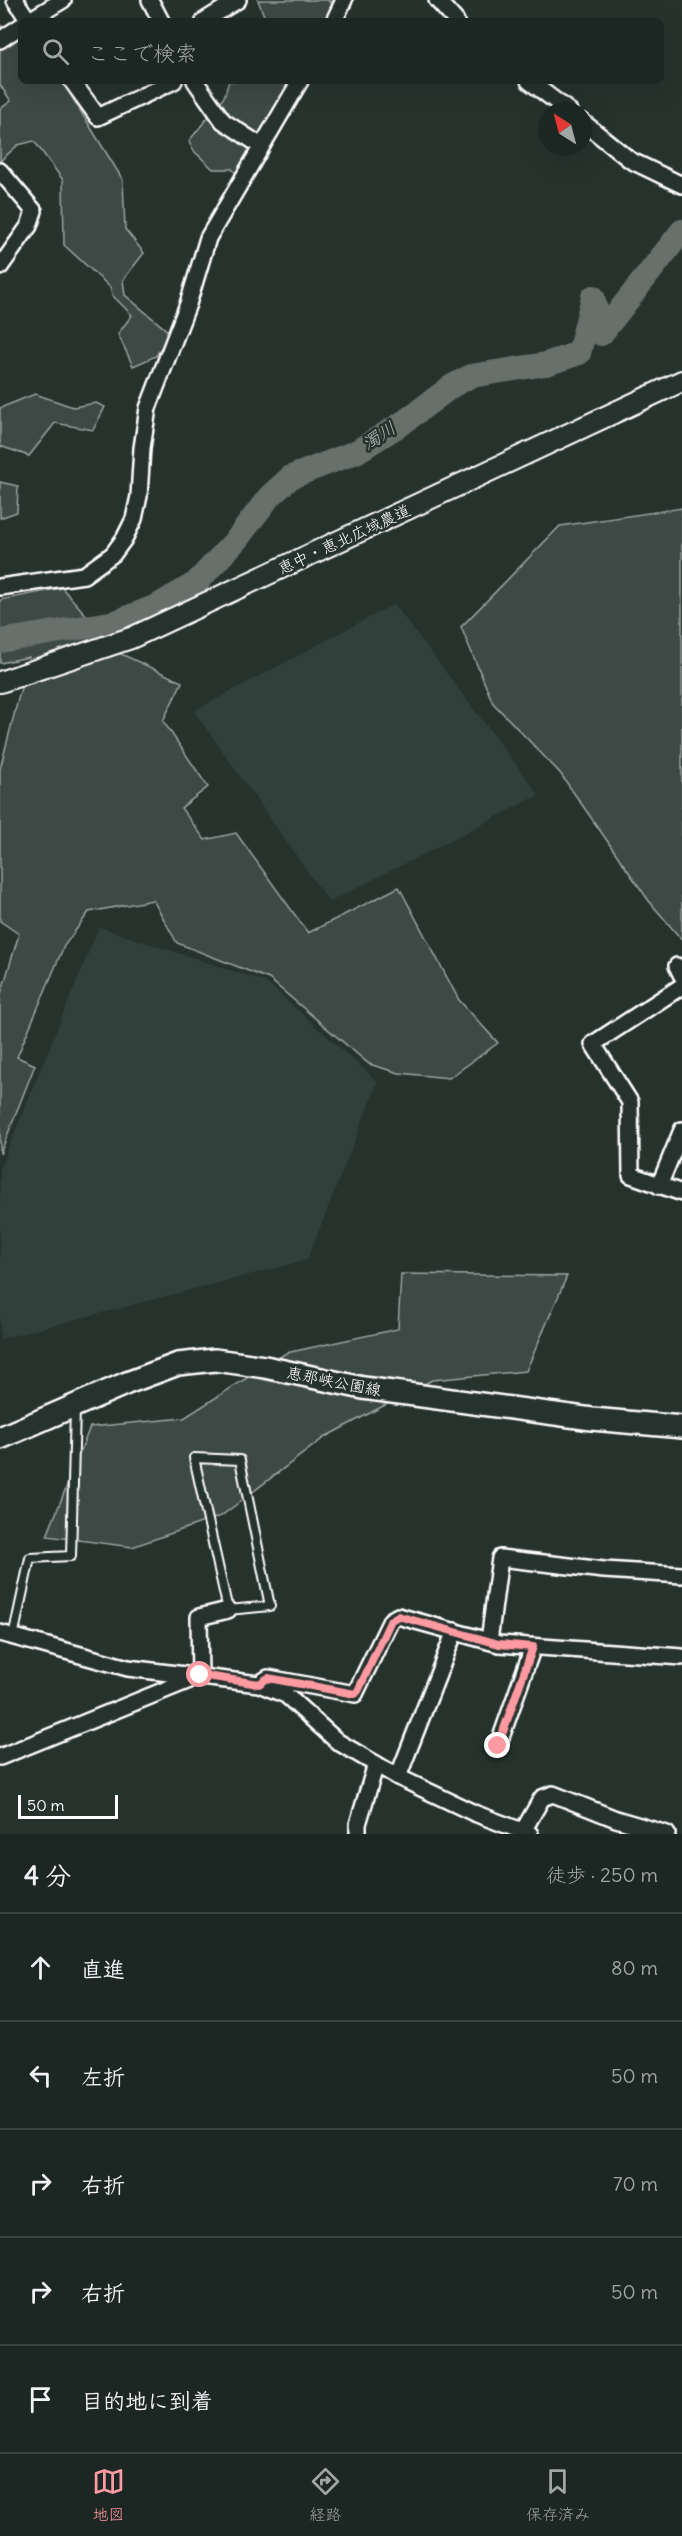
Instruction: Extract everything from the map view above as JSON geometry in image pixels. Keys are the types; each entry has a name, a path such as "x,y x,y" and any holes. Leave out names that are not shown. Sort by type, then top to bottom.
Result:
{"main road":[{"name":"恵那峡公園線","path":"0,1438 178,1364 215,1360 265,1367 375,1390 592,1419 682,1427"}],"street":[{"path":"15,0 27,18"},
{"path":"34,18 63,0"},
{"path":"150,0 159,18"},
{"path":"209,18 238,0"},
{"path":"335,18 344,0"},
{"path":"437,0 453,18"},
{"path":"0,40 18,28"},
{"path":"74,84 98,117 168,84"},
{"path":"197,84 223,121 261,146"},
{"path":"0,587 84,575 113,554 124,539 134,519 139,496 142,448 148,408 188,304 208,238 261,146 289,104 299,84"},
{"path":"534,84 557,102"},
{"path":"592,129 630,160 682,185"},
{"path":"0,171 33,211 29,226 0,267"},
{"name":"恵中・恵北広域農道","path":"0,682 130,638 682,381"},
{"path":"682,986 593,1044 630,1102 631,1175 682,1193"},
{"path":"659,1186 682,1130"},
{"path":"489,1641 500,1558 682,1575"},
{"path":"200,1675 199,1617 228,1610"},
{"path":"259,1684 268,1678 355,1694 394,1618 402,1616 489,1641 533,1647 682,1657"},
{"path":"398,1777 454,1631"},
{"path":"6,1636 128,1668 259,1684 286,1695 338,1742 398,1777 474,1813 526,1832 542,1798 553,1794 667,1834"},
{"path":"498,1746 533,1647"},
{"path":"0,1757 200,1675"},
{"path":"358,1834 358,1824 376,1764"}],"lane":[{"path":"6,1636 30,1558 71,1556 75,1406"},
{"path":"194,1458 240,1460 270,1606 228,1610 194,1458"}],"shaded area":[{"path":"258,0 328,0 330,3 331,0 351,0 346,18 265,18"},
{"path":"0,24 5,32 18,30 18,84 64,84 123,180 125,229 144,253 123,280 125,295 170,333 156,356 133,366 118,334 132,315 112,295 111,288 64,245 63,180 34,141 18,145 0,161 0,109 11,101 0,85"},
{"path":"228,84 308,84 299,97 263,129 259,163 244,183 232,169 213,169 194,151 189,141 224,97"},
{"path":"35,394 73,407 96,403 105,407 93,430 55,423 29,456 0,446 0,408"},
{"path":"0,482 18,486 17,512 0,518"},
{"path":"682,508 682,940 649,901 560,773 493,703 461,627 560,526"},
{"path":"62,588 121,654 182,682 163,721 208,787 181,808 205,840 236,833 308,933 399,887 459,1000 498,1043 449,1078 399,1073 369,1064 269,979 177,943 153,900 89,912 64,946 17,1057 35,1065 0,1154 0,997 19,934 0,921 0,769 29,657 0,663 0,600"},
{"path":"394,604 539,795 329,902 194,711"},
{"path":"99,927 266,982 378,1082 307,1260 0,1339 0,1168"},
{"path":"401,1274 567,1276 526,1371 432,1380 325,1437 221,1516 132,1547 47,1536 90,1427 184,1418 286,1353 398,1329"}],"waterway":[{"name":"濁川","path":"0,641 116,622 157,606 196,583 237,539 269,497 291,477 356,452 404,422 452,386 471,376 546,364 579,353 593,297 601,334 682,231"}],"route":[{"path":"200,1675 259,1684 268,1678 355,1694 391,1620 398,1616 499,1644 533,1647 498,1746"}]}
